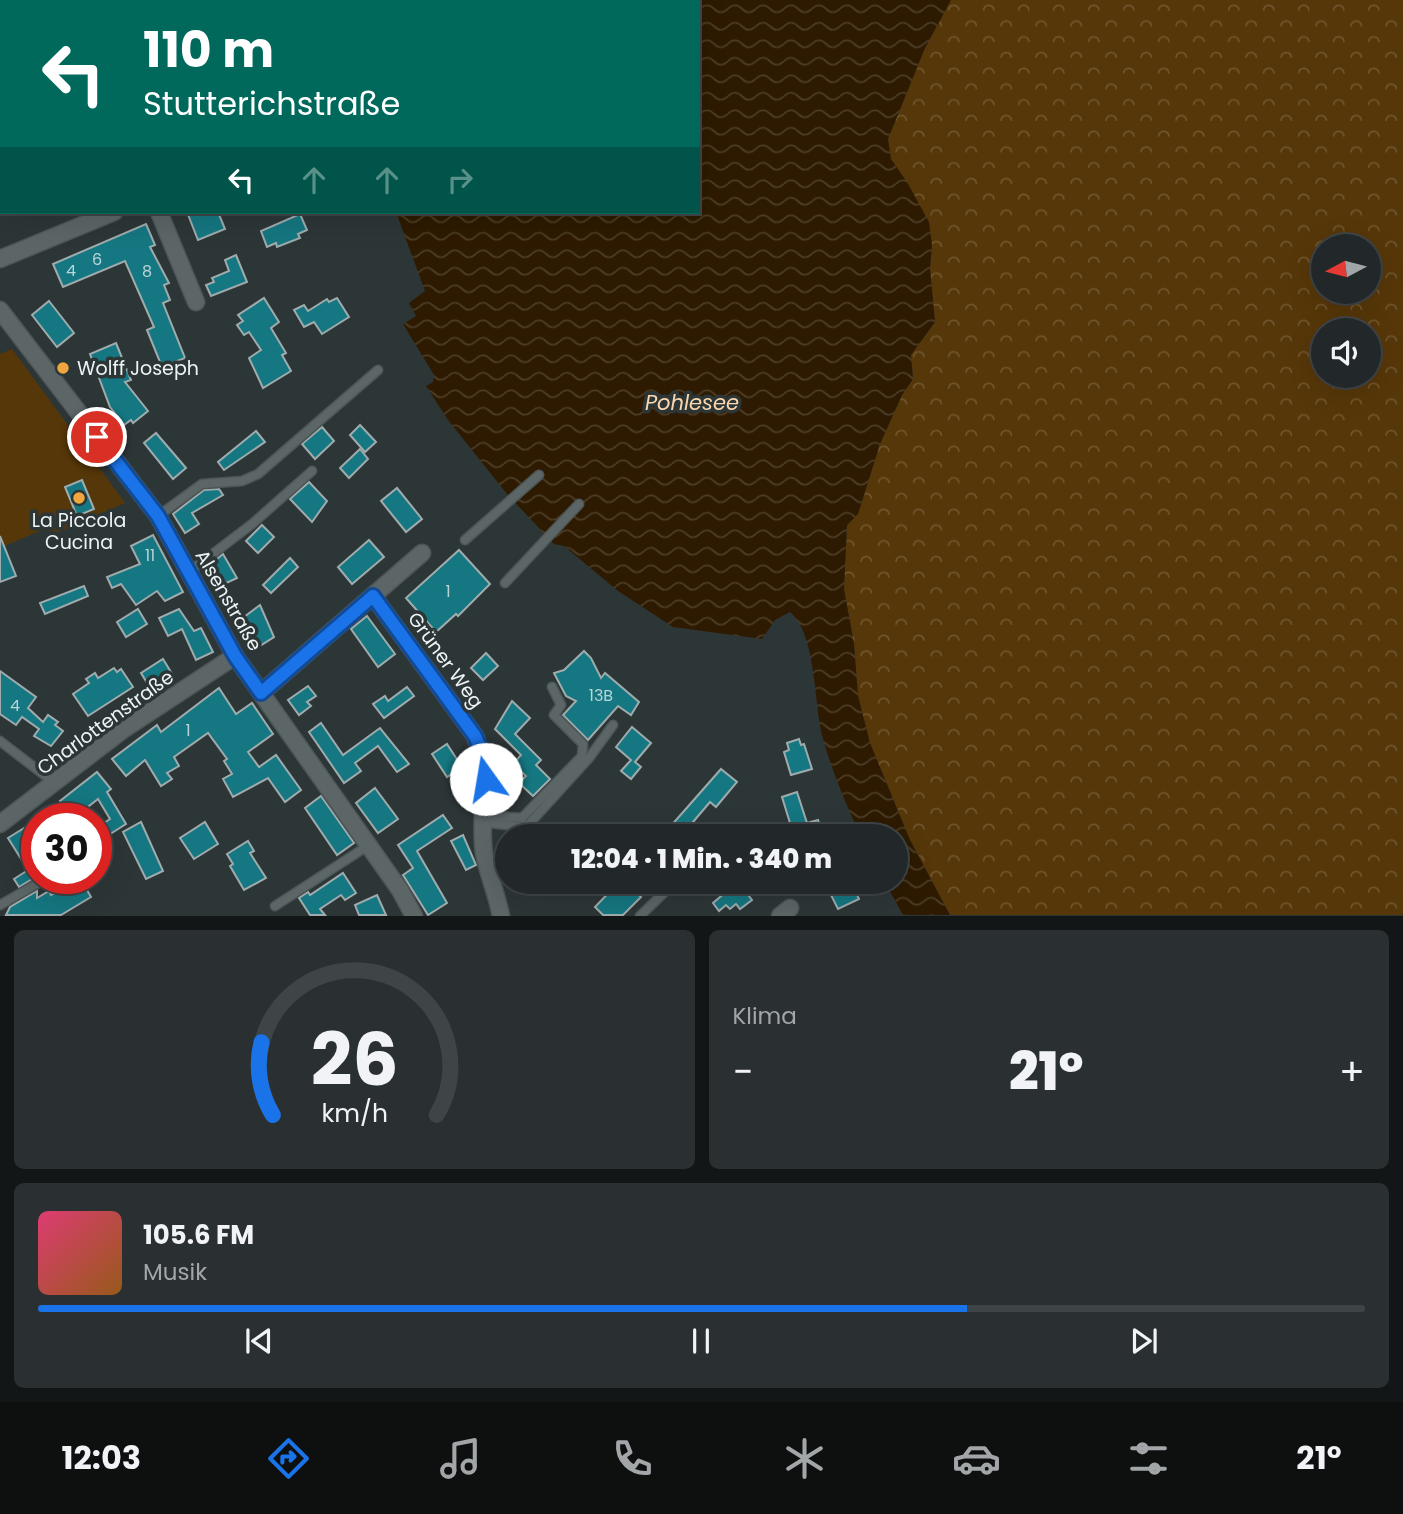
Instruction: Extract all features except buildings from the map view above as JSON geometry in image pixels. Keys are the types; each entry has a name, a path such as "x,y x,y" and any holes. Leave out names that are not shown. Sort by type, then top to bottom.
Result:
{"street":[{"path":"0,258 109,214"},
{"path":"160,214 196,302"},
{"name":"Alsenstraße","path":"0,310 158,516 235,656 369,845 414,915"},
{"path":"261,693 422,552"},
{"name":"Grüner Weg","path":"373,596 475,736 484,757 485,854 501,915"},
{"name":"Charlottenstraße","path":"0,824 56,784 124,729 235,656"}],"lane":[{"path":"158,516 202,484 242,481 258,474 378,370"},
{"path":"189,572 252,524 312,471"},
{"path":"466,540 539,475"},
{"path":"505,583 579,504"},
{"path":"483,818 522,818 582,756 583,744 554,715 561,705 552,687"},
{"path":"483,818 522,827 529,824 589,758 613,725"},
{"path":"0,741 56,784"},
{"path":"275,906 369,845"},
{"path":"0,905 21,893"},
{"path":"640,915 662,894"}],"green space":[{"path":"951,0 1403,0 1403,915 950,915 910,840 908,824 903,824 870,743 858,696 854,644 844,589 847,525 858,514 880,444 902,395 913,379 911,355 935,322 930,269 932,245 907,182 891,159 888,139 925,48"},
{"path":"12,349 125,503 59,532 42,530 0,548 0,354"}],"water":[{"name":"Pohlesee","path":"700,0 951,0 925,48 888,139 891,159 929,222 935,322 911,355 913,379 902,395 880,444 858,514 847,525 844,589 854,644 858,696 870,743 903,824 855,824 834,774 822,735 813,669 805,636 799,622 790,612 775,620 762,639 673,627 618,591 564,546 554,544 507,494 448,420 426,386 433,382 434,375 403,324 416,316 409,303 425,291 397,214 700,214"},
{"name":"Pohlesee","path":"908,835 910,840 950,915 903,915 892,894 908,894"}],"place":[{"name":"Wolff Joseph","path":"63,368"},
{"name":"La Piccola Cucina","path":"79,498"}],"route":[{"path":"97,437 158,516 235,656 261,693 373,596 475,736 484,757 486,779"}]}
